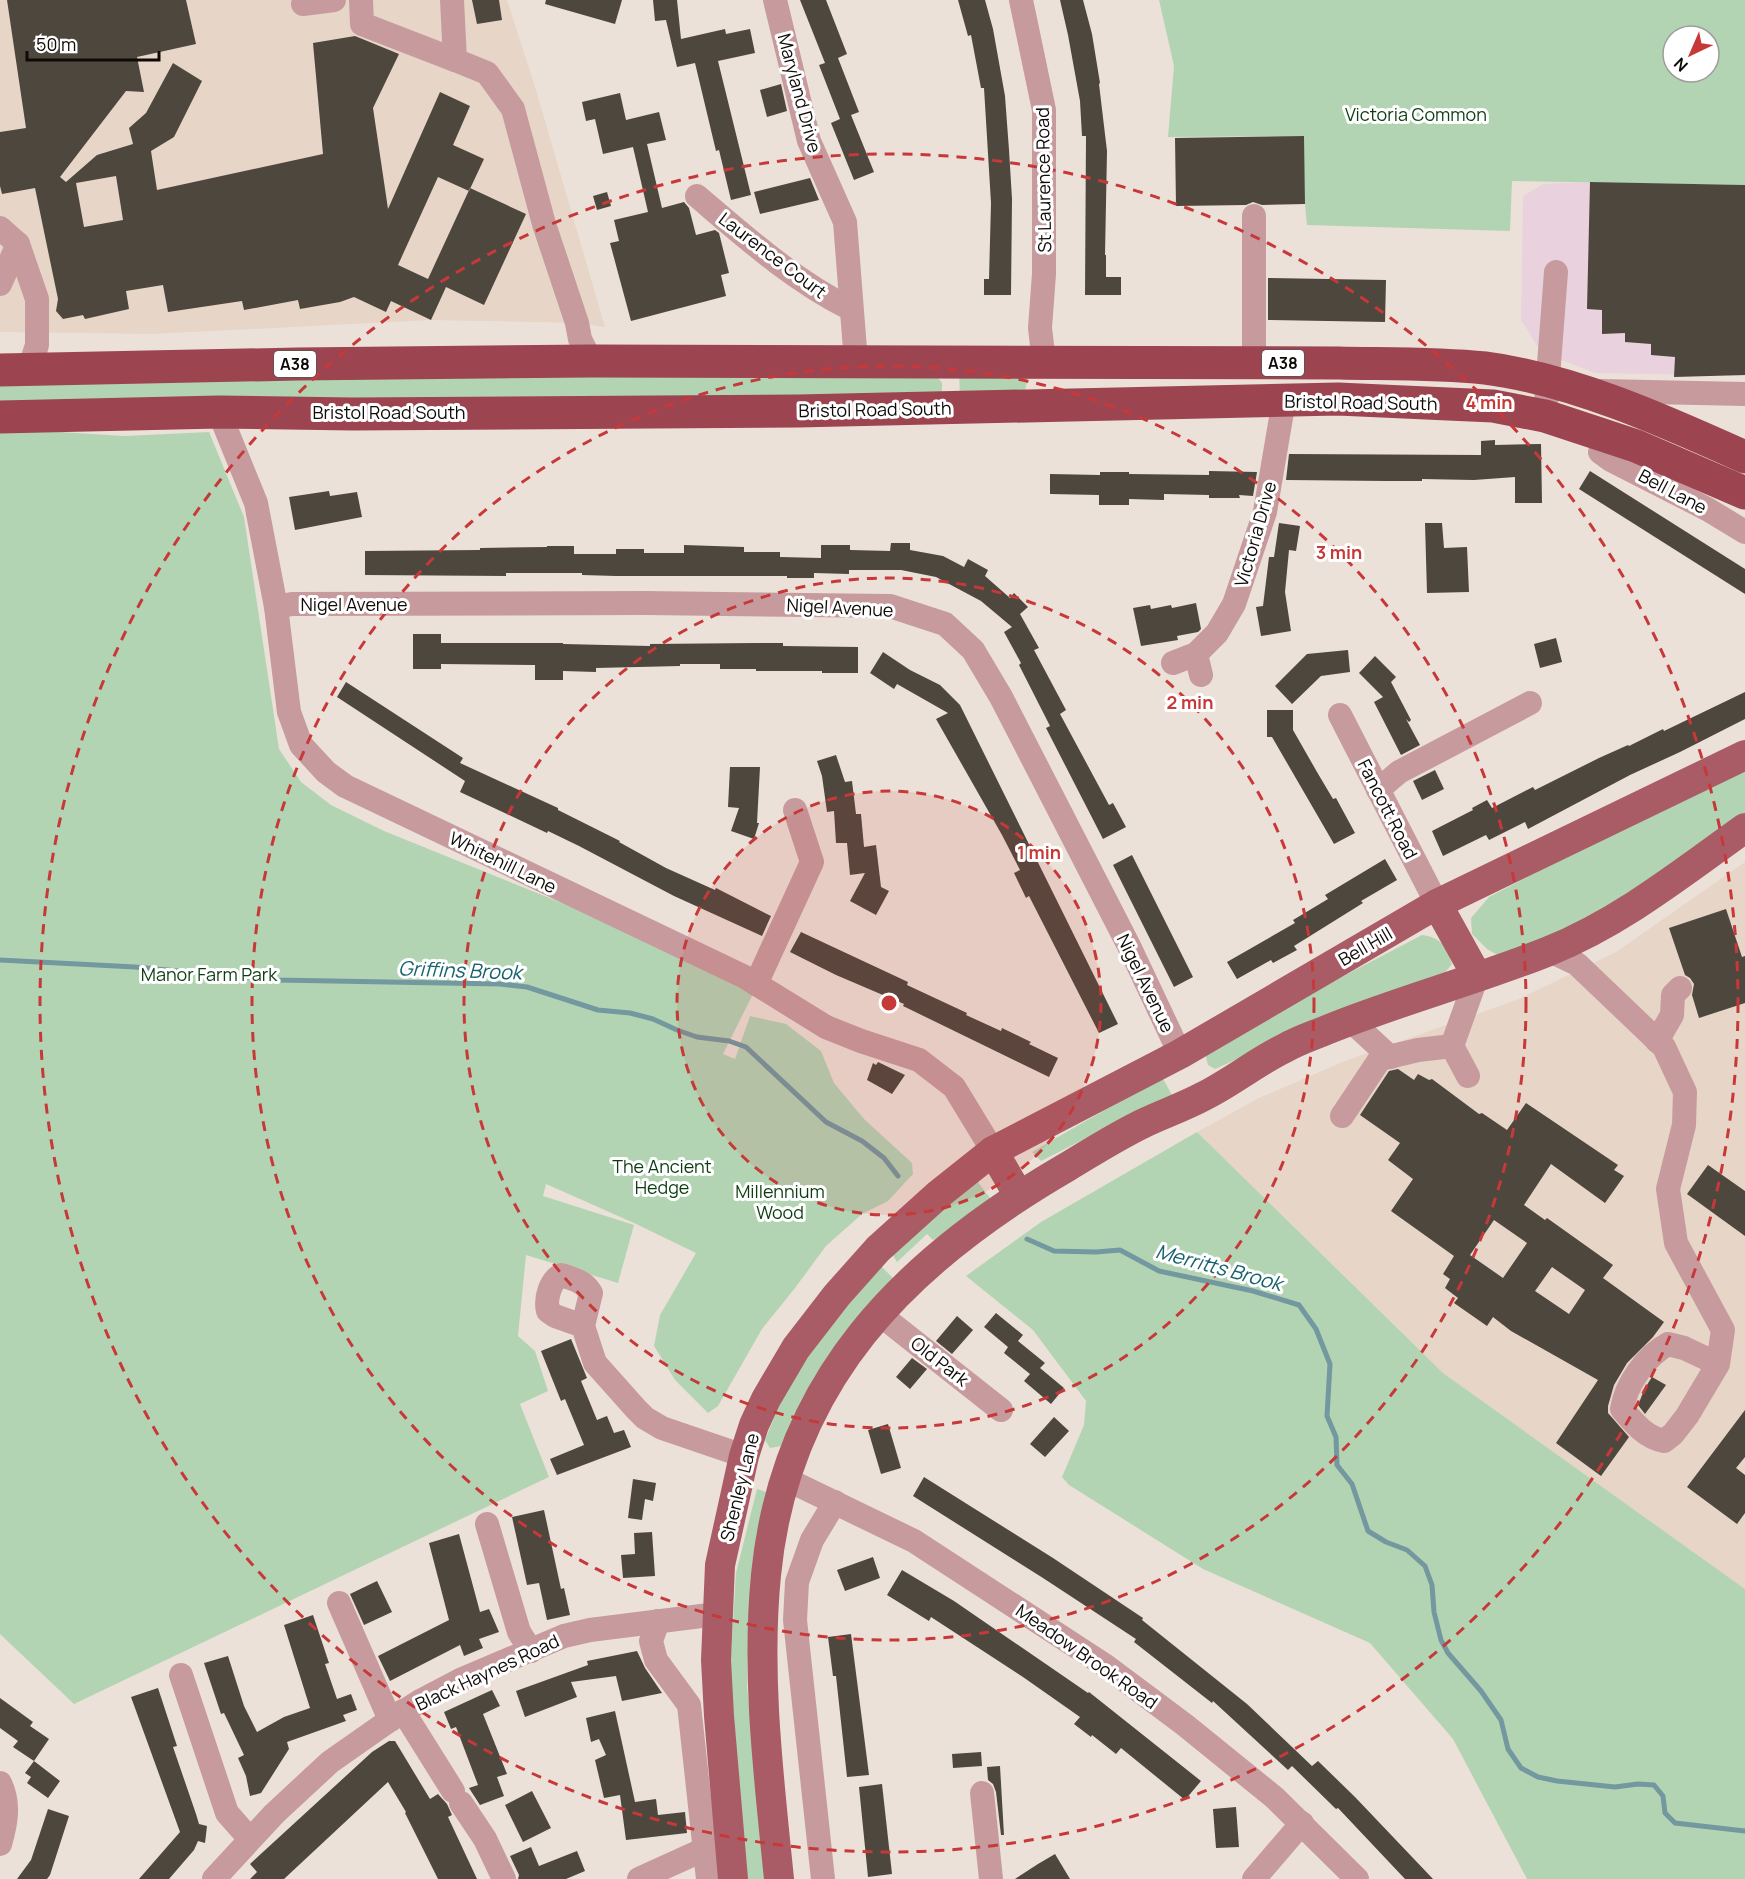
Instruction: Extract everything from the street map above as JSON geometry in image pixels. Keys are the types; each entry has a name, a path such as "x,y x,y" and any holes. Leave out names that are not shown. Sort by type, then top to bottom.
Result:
{"highway":[{"name":"Bristol Road South","path":"14,370 298,363 591,361 934,361 1453,366 1486,369 1563,386 1672,425 1745,457"},
{"path":"934,361 946,373 954,387 950,403 945,408"},
{"path":"1042,406 1044,362"},
{"name":"Bristol Road South","path":"0,417 219,412 656,413 1338,399 1492,406 1545,416 1742,485"}],"main road":[{"name":"Bell Hill","path":"993,1151 1180,1054 1437,904 1745,755"},
{"path":"779,1879 762,1676 762,1628 766,1572 775,1522 797,1443 825,1385 847,1352 878,1313 938,1256 1019,1196 1141,1124 1203,1097 1285,1048 1351,1021 1550,951 1585,934 1620,916 1745,828"},
{"path":"1437,904 1477,976"},
{"path":"1180,1054 1203,1097"},
{"path":"993,1151 1019,1196"},
{"name":"Shenley Lane","path":"733,1879 719,1716 716,1660 717,1614 720,1564 744,1456 754,1425 796,1348 837,1295 878,1249 939,1194 993,1151"},
{"path":"744,1456 786,1479"}],"street":[{"path":"303,4 334,0"},
{"path":"361,0 362,24 487,73 513,109 544,224 577,322 580,339 591,361"},
{"path":"452,0 455,60"},
{"name":"Maryland Drive","path":"775,0 809,141 845,222 851,309 855,323 856,362"},
{"name":"St Laurence Road","path":"1021,0 1044,110 1044,274 1040,328 1044,362"},
{"name":"Laurence Court","path":"697,196 761,250 822,294 851,309"},
{"path":"1254,216 1254,363"},
{"path":"0,228 18,244 37,299 37,345 14,370"},
{"path":"0,284 18,244"},
{"path":"1545,416 1563,386 1556,272"},
{"name":"Bristol Road South","path":"1563,386 1745,394"},
{"name":"Victoria Drive","path":"1173,663 1198,665 1234,604 1265,512 1284,400"},
{"name":"Whitehill Lane","path":"219,412 256,503 276,607 289,712 301,745 326,772 345,786 756,984 826,1027 919,1060 954,1088 993,1151"},
{"name":"Bell Lane","path":"1600,452 1745,532"},
{"name":"Nigel Avenue","path":"276,607 304,604 633,603 890,606 945,624 973,650 1000,696 1135,958 1180,1054"},
{"path":"1378,790 1400,772 1530,704"},
{"name":"Fancott Road","path":"1340,715 1437,904"},
{"path":"756,984 812,862 795,810"},
{"path":"1577,964 1585,934"},
{"path":"1550,951 1577,964 1664,1047 1686,1092 1684,1125 1668,1189 1676,1243 1724,1330 1718,1364"},
{"path":"1468,1076 1452,1046 1477,976"},
{"path":"1658,1041 1672,1015 1674,995 1680,988"},
{"path":"1351,1021 1390,1057"},
{"path":"1341,1116 1380,1059 1418,1050 1452,1046"},
{"name":"Old Park","path":"878,1313 1001,1410"},
{"path":"583,1326 595,1363 645,1418 662,1428 744,1456"},
{"name":"Meadow Brook Road","path":"786,1479 914,1541 1096,1660 1185,1725 1302,1823 1357,1879"},
{"path":"824,1879 795,1620 796,1582 812,1540 835,1502"},
{"path":"488,1524 519,1632 531,1651"},
{"path":"339,1603 396,1715 485,1839 504,1879"},
{"name":"Black Haynes Road","path":"214,1879 301,1787 330,1762 396,1715 460,1680 564,1636 717,1614"},
{"path":"658,1621 651,1641 656,1660 689,1705 708,1879"},
{"path":"181,1675 227,1813 250,1839"},
{"path":"0,1783 7,1819 0,1844"},
{"path":"982,1793 992,1879"},
{"path":"1254,1879 1302,1823"},
{"path":"639,1879 705,1849"}],"shaded area":[{"path":"0,0 507,0 536,90 605,327 577,323 431,320 153,334 0,332"},
{"path":"1590,182 1745,186 1745,376 1595,373 1541,352 1521,320 1523,196 1543,184"},
{"path":"1745,862 1745,1589 1443,1373 1197,1132 1259,1098 1345,1061 1519,999 1616,952"}],"green space":[{"name":"Victoria Common","path":"1159,0 1745,0 1745,185 1512,181 1510,231 1307,225 1303,136 1168,137 1174,66"},
{"path":"959,369 1030,369 1023,399 960,400"},
{"path":"936,375 942,383 942,394 0,404 0,378"},
{"path":"0,430 125,436 209,432 244,517 279,749 301,782 331,805 384,831 745,977 755,990 723,1054 735,1059 750,1016 786,1024 821,1051 834,1083 864,1119 912,1163 913,1174 888,1201 862,1214 826,1246 762,1329 718,1406 708,1413 675,1380 654,1346 660,1315 696,1253 546,1184 543,1196 634,1225 618,1283 526,1255 518,1336 535,1351 548,1391 520,1404 549,1477 74,1704 0,1634"},
{"path":"1745,771 1745,818 1619,905 1501,957 1487,949 1472,934 1471,918 1489,897 1602,838"},
{"path":"1422,935 1439,941 1448,952 1452,964 1442,976 1302,1030 1215,1069 1208,1065 1204,1049"},
{"path":"1162,1077 1172,1095 1041,1161 1032,1152"},
{"path":"1197,1132 1443,1373 1745,1589 1745,1879 1527,1879 1453,1739 1370,1643 1203,1569 1069,1485 1062,1477 1084,1425 1086,1401 1033,1330 966,1276 1041,1222"},
{"path":"978,1182 993,1202 954,1230 933,1240 927,1234 897,1262 891,1252"},
{"path":"879,1264 893,1278 815,1376 781,1446 770,1448 765,1440 791,1377"},
{"path":"757,1489 769,1493 748,1632 747,1686 767,1879 747,1879 730,1671 736,1573"}],"building":[{"path":"7,0 186,0 196,44 137,57 144,92 126,91 60,177 66,182 97,155 133,144 129,128 146,113 173,63 202,81 174,137 151,151 157,190 323,154 313,43 355,36 399,54 373,108 388,209 440,92 470,106 453,145 484,159 470,188 526,214 484,305 446,287 431,320 391,301 386,312 354,297 340,302 300,309 298,300 244,310 242,301 168,312 163,285 126,291 129,309 85,319 83,315 63,319 56,311 58,299 35,188 2,194 0,186 0,132 26,128","holes":["116,176 123,220 84,227 76,183","438,177 469,191 428,279 398,265"]},
{"path":"472,0 499,0 502,20 477,24"},
{"path":"546,0 622,0 615,24 545,4"},
{"path":"653,0 677,0 681,39 725,29 726,34 750,29 755,53 718,61 751,195 731,200 719,150 716,151 695,63 677,67 666,20 655,21"},
{"path":"800,0 826,0 847,54 838,58 859,112 851,115 874,172 854,180 831,123 840,119 819,65 825,63"},
{"path":"958,0 985,0 993,29 1005,96 1009,150 1012,199 1011,295 984,295 984,279 989,279 991,203 984,88 981,88 971,35 968,36"},
{"path":"1060,0 1083,0 1092,34 1107,151 1106,277 1121,277 1121,295 1085,295 1086,136 1082,136 1080,101"},
{"path":"781,84 787,111 767,117 760,90"},
{"path":"620,93 626,120 659,112 666,140 647,144 662,208 684,202 689,208 696,235 715,230 719,233 729,273 721,275 726,296 631,321 610,243 619,241 614,220 648,212 633,147 603,154 595,119 586,121 582,102"},
{"path":"1304,136 1305,204 1262,205 1253,202 1246,205 1176,206 1175,138"},
{"path":"810,178 819,200 760,214 754,192"},
{"path":"1590,182 1745,185 1745,375 1674,377 1675,357 1651,355 1651,344 1625,342 1625,333 1602,334 1602,310 1587,309"},
{"path":"607,192 611,206 597,210 593,196"},
{"path":"1268,278 1386,280 1385,322 1268,320"},
{"path":"1495,440 1495,445 1541,444 1542,503 1515,503 1515,477 1474,480 1422,479 1422,481 1286,480 1289,454 1481,455 1481,441"},
{"path":"1209,471 1257,472 1253,496 1209,498 1209,495 1164,494 1164,500 1129,499 1129,505 1099,505 1099,495 1050,494 1050,474 1100,475 1100,472 1129,472 1129,474 1209,475"},
{"path":"1590,471 1745,569 1745,594 1579,489"},
{"path":"329,491 330,496 357,492 362,517 295,530 289,497"},
{"path":"1279,523 1300,526 1296,551 1289,550 1285,592 1291,631 1261,636 1256,607 1263,606 1269,557 1274,557"},
{"path":"1425,523 1442,523 1444,548 1467,547 1469,592 1427,593"},
{"path":"891,543 910,543 910,550 943,556 964,567 968,559 988,570 985,576 1010,598 1014,593 1028,607 1020,614 1039,648 1034,650 1066,710 1060,714 1109,805 1113,803 1126,827 1103,839 1046,728 1050,726 1004,632 1012,627 981,601 936,577 901,570 849,570 849,574 814,573 814,578 616,576 582,575 582,573 506,573 506,576 365,575 365,551 574,546 574,554 616,554 616,549 644,549 644,553 684,553 684,545 744,547 744,552 780,552 780,557 821,558 821,545 850,545 850,550 890,551"},
{"path":"1196,603 1201,629 1198,632 1177,636 1178,640 1141,646 1133,608 1150,605 1151,609 1171,605 1172,608"},
{"path":"413,634 441,634 441,643 650,646 650,644 783,643 783,646 858,647 858,673 756,671 756,669 720,669 720,664 680,664 680,666 596,668 596,672 563,671 563,680 535,680 535,665 441,664 441,669 413,669"},
{"path":"1556,638 1562,662 1540,668 1534,644"},
{"path":"1348,650 1350,672 1321,676 1292,704 1275,686 1307,654"},
{"path":"883,652 910,670 940,685 960,705 1118,1024 1099,1033 1029,896 1026,898 1014,873 1020,870 1002,835 936,719 948,713 897,684 894,689 870,673"},
{"path":"1375,656 1396,677 1391,682 1411,720 1409,722 1406,719 1420,745 1401,755 1374,702 1383,697 1359,673"},
{"path":"346,682 463,758 460,763 558,808 666,868 715,890 716,888 771,916 762,936 674,896 548,831 547,833 460,792 465,781 337,697"},
{"path":"1745,692 1745,719 1630,775 1528,829 1525,822 1489,840 1486,835 1443,856 1432,831 1473,810 1472,808 1487,800 1492,808 1533,787 1535,790 1599,758 1663,729 1664,731"},
{"path":"1267,710 1293,710 1293,730 1355,833 1334,844 1272,737 1267,737"},
{"path":"836,755 845,782 852,781 856,814 861,814 864,847 876,845 881,887 889,891 876,915 850,901 865,873 850,875 847,843 836,843 834,811 827,812 822,776 817,761"},
{"path":"730,767 760,767 757,823 759,823 754,839 731,831 739,808 728,807"},
{"path":"1435,770 1444,789 1422,800 1413,781"},
{"path":"1132,855 1193,977 1174,987 1113,865"},
{"path":"1385,859 1397,880 1294,946 1297,950 1273,963 1271,960 1237,979 1227,962 1295,923 1293,920 1328,899 1325,895"},
{"path":"1726,909 1742,957 1745,956 1745,1003 1699,1018 1692,995 1694,984 1685,975 1669,928"},
{"path":"801,932 908,982 907,985 967,1013 966,1015 1001,1031 1002,1028 1031,1042 1029,1044 1058,1058 1049,1077 903,1006 904,1004 836,975 790,952"},
{"path":"878,1062 905,1075 892,1094 867,1080 873,1063 876,1065"},
{"path":"1398,1069 1414,1080 1418,1074 1429,1080 1432,1079 1479,1114 1482,1113 1507,1130 1526,1103 1618,1165 1614,1170 1624,1176 1605,1203 1551,1164 1524,1205 1545,1220 1547,1218 1613,1265 1603,1278 1664,1322 1653,1337 1627,1363 1614,1385 1608,1413 1629,1437 1601,1476 1556,1443 1598,1380 1511,1331 1493,1317 1487,1326 1454,1303 1458,1298 1445,1288 1450,1279 1443,1274 1454,1256 1391,1211 1413,1179 1388,1160 1400,1143 1360,1115 1389,1071","holes":["1494,1220 1527,1243 1503,1278 1470,1255","1552,1267 1585,1290 1569,1314 1535,1291"]},
{"path":"1708,1165 1745,1191 1745,1236 1687,1194"},
{"path":"996,1313 1023,1335 1018,1341 1045,1363 1040,1368 1064,1388 1051,1404 1024,1381 1030,1374 1004,1353 1008,1347 984,1327"},
{"path":"957,1316 973,1330 952,1354 936,1341"},
{"path":"571,1339 587,1378 581,1381 597,1420 607,1416 614,1433 624,1430 631,1447 557,1475 550,1459 584,1445 565,1399 561,1401 541,1351"},
{"path":"912,1358 927,1369 910,1389 896,1377"},
{"path":"1652,1377 1666,1385 1645,1414 1638,1405"},
{"path":"1745,1410 1745,1457 1736,1468 1745,1475 1745,1513 1737,1524 1687,1487"},
{"path":"1054,1417 1069,1431 1045,1457 1030,1444"},
{"path":"888,1424 901,1468 881,1474 868,1430"},
{"path":"924,1477 1143,1618 1142,1620 1247,1704 1312,1766 1318,1761 1433,1879 1405,1879 1338,1808 1336,1809 1292,1766 1288,1770 1213,1701 1212,1703 1134,1642 1136,1639 913,1496"},
{"path":"633,1479 656,1483 653,1501 645,1499 642,1520 628,1518"},
{"path":"544,1510 561,1589 564,1588 570,1615 547,1620 539,1583 527,1585 512,1517"},
{"path":"652,1532 655,1576 623,1578 621,1555 635,1554 634,1533"},
{"path":"459,1534 480,1612 489,1609 499,1632 479,1639 483,1648 464,1656 460,1645 390,1681 378,1656 449,1620 429,1543"},
{"path":"873,1557 880,1578 845,1591 837,1570"},
{"path":"902,1570 954,1601 1089,1692 1201,1781 1185,1800 1121,1748 1116,1754 1092,1735 1091,1737 1074,1724 1080,1717 1023,1677 931,1617 929,1621 887,1595"},
{"path":"377,1581 392,1612 364,1625 350,1594"},
{"path":"313,1615 329,1663 325,1664 337,1699 351,1694 357,1710 343,1715 346,1721 287,1742 289,1749 261,1793 250,1796 246,1776 238,1758 244,1755 224,1713 221,1714 204,1663 228,1656 244,1706 257,1732 284,1717 310,1708 284,1625"},
{"path":"851,1634 869,1775 847,1777 836,1676 833,1676 828,1637"},
{"path":"637,1651 645,1668 662,1693 622,1701 616,1676 571,1682 577,1697 525,1717 516,1691 588,1665 587,1661"},
{"path":"158,1688 177,1746 173,1747 199,1824 207,1826 205,1843 198,1841 194,1850 169,1879 139,1879 180,1832 131,1697"},
{"path":"492,1690 500,1706 483,1714 507,1774 497,1777 504,1796 480,1805 469,1788 478,1785 456,1727 451,1729 444,1712"},
{"path":"0,1698 33,1722 30,1726 49,1739 34,1761 13,1747 18,1741 0,1728"},
{"path":"615,1711 635,1802 656,1799 658,1815 685,1812 687,1833 626,1840 620,1795 604,1798 595,1760 606,1755 599,1739 591,1742 586,1718"},
{"path":"389,1741 395,1741 430,1799 438,1794 447,1804 452,1815 448,1817 477,1879 438,1879 406,1812 388,1782 284,1879 250,1879 257,1872 250,1864 372,1752"},
{"path":"981,1752 982,1766 953,1768 952,1754"},
{"path":"34,1761 60,1781 48,1798 27,1783 31,1777 25,1773"},
{"path":"1000,1766 1004,1835 1001,1835 996,1792 993,1784 988,1780 987,1767"},
{"path":"882,1784 892,1874 868,1877 859,1787"},
{"path":"532,1791 551,1828 523,1842 505,1805"},
{"path":"1236,1807 1239,1847 1216,1848 1213,1809"},
{"path":"48,1809 69,1816 50,1875 47,1879 17,1879 31,1860"},
{"path":"531,1847 539,1866 577,1851 585,1871 566,1879 518,1879 519,1875 510,1856"},
{"path":"1055,1854 1070,1879 1015,1879 1038,1864"}],"waterway":[{"name":"Griffins Brook","path":"0,960 135,967 276,980 500,984 527,987 598,1010 630,1013 653,1019 697,1037 729,1041 746,1047 826,1122 862,1141 884,1158 898,1176"},
{"name":"Merritts Brook","path":"1027,1239 1054,1251 1120,1250 1159,1271 1253,1291 1299,1305 1316,1329 1330,1364 1327,1416 1336,1437 1337,1465 1352,1484 1368,1531 1386,1542 1407,1550 1425,1566 1432,1585 1434,1612 1441,1640 1448,1653 1481,1691 1501,1720 1508,1749 1521,1768 1538,1777 1557,1781 1615,1787 1638,1784 1654,1785 1663,1796 1665,1813 1675,1823 1745,1831"}],"park label":[{"name":"Manor Farm Park","path":"209,974"},
{"name":"The Ancient Hedge","path":"662,1176"},
{"name":"Millennium Wood","path":"780,1201"}]}
